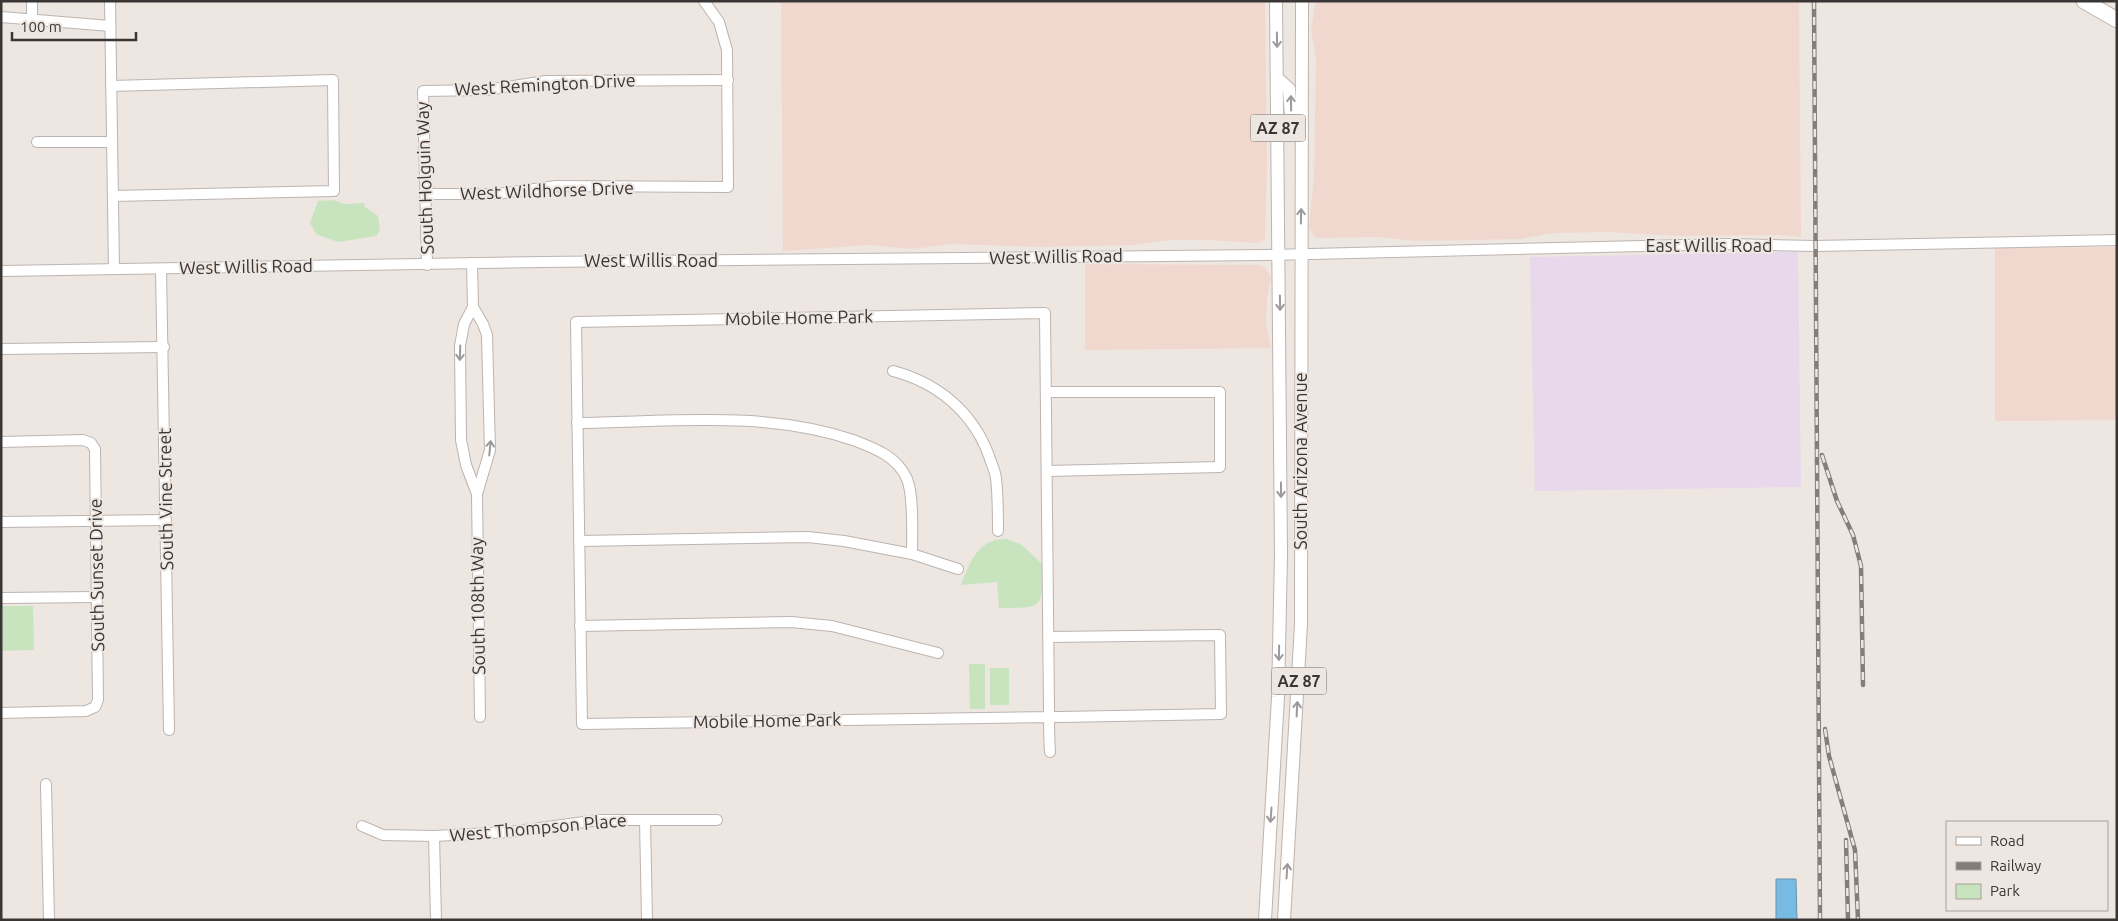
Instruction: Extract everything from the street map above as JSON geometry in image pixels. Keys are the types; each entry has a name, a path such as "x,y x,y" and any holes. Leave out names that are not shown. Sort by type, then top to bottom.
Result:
{"highway":[{"path":"2084,1 2117,20"}],"main road":[{"name":"South Arizona Avenue","path":"1265,920 1279,688 1281,554 1280,254 1276,1"},
{"name":"South Arizona Avenue","path":"1284,920 1302,624 1302,1"},
{"path":"1277,78 1290,89 1291,117 1302,129"}],"street":[{"path":"32,1 32,19"},
{"path":"110,1 114,269"},
{"path":"704,1 719,22 727,50 728,80"},
{"path":"1,17 110,26"},
{"path":"111,86 333,80 334,191 113,196"},
{"name":"West Remington Drive","path":"423,91 487,90 546,81 728,80"},
{"name":"West Wildhorse Drive","path":"427,194 497,194 556,186 728,187 728,80"},
{"name":"South Holguin Way","path":"423,91 427,194 427,265"},
{"path":"37,142 112,142"},
{"name":"East Willis Road","path":"1301,254 1730,244 1798,246 2117,240"},
{"name":"West Willis Road","path":"1,271 472,263 1301,254"},
{"name":"South 108th Way","path":"472,263 473,307 487,335 489,362 490,450 477,494 480,717"},
{"name":"South Vine Street","path":"161,269 164,346 169,730"},
{"name":"South 108th Way","path":"473,307 464,324 460,346 460,430 462,454 477,494"},
{"name":"Mobile Home Park","path":"1048,637 1220,635 1222,714 1049,717 582,724 576,322 1046,313 1048,637 1049,717 1050,752"},
{"path":"1,349 164,346"},
{"path":"892,371 912,376 934,388 956,404 972,422 985,445 996,476 998,531"},
{"path":"1046,392 1220,392 1220,467 1047,471"},
{"path":"578,424 724,419 766,422 826,431 866,445 890,456 907,480 912,519 912,554"},
{"name":"South Sunset Drive","path":"1,442 83,440 91,443 95,449 98,700 95,707 86,711 1,713"},
{"path":"1,522 166,520"},
{"path":"579,541 808,537 844,541 912,554 958,569"},
{"path":"1,598 97,597"},
{"path":"580,626 791,622 832,626 938,653"},
{"path":"46,784 48,920"},
{"name":"West Thompson Place","path":"362,826 383,835 434,836 510,832 599,820 717,820"},
{"path":"645,820 647,920"},
{"path":"434,836 436,920"}],"shaded area":[{"path":"781,1 1265,1 1267,166 1265,239 1257,243 1170,240 1133,245 1041,247 952,244 913,249 870,245 783,251"},
{"path":"1316,1 1799,1 1801,237 1782,235 1680,236 1608,232 1554,233 1520,239 1416,241 1378,237 1316,238 1309,228 1314,176 1316,57 1311,30"},
{"path":"2117,247 2117,420 1995,421 1995,248"},
{"path":"1798,252 1801,487 1535,491 1530,257"},
{"path":"1085,264 1259,265 1265,268 1271,277 1267,298 1266,325 1271,348 1085,350"}],"green space":[{"path":"334,200 344,204 364,203 365,207 378,216 380,230 376,236 338,242 316,234 310,223 318,201"},
{"path":"1007,539 1022,545 1042,564 1042,590 1037,603 1032,606 999,608 997,582 961,585 972,560 982,547 997,540"},
{"path":"1,606 33,606 34,650 1,651"},
{"path":"969,664 985,664 985,709 970,709"},
{"path":"990,668 1009,668 1009,705 990,705"}],"water":[{"path":"1776,879 1796,879 1797,920 1776,920"}],"railway":[{"path":"1814,1 1820,920"},
{"path":"1822,455 1837,501 1853,535 1861,566 1863,685"},
{"path":"1825,729 1829,756 1855,850 1858,920"},
{"path":"1846,840 1848,920"}]}
